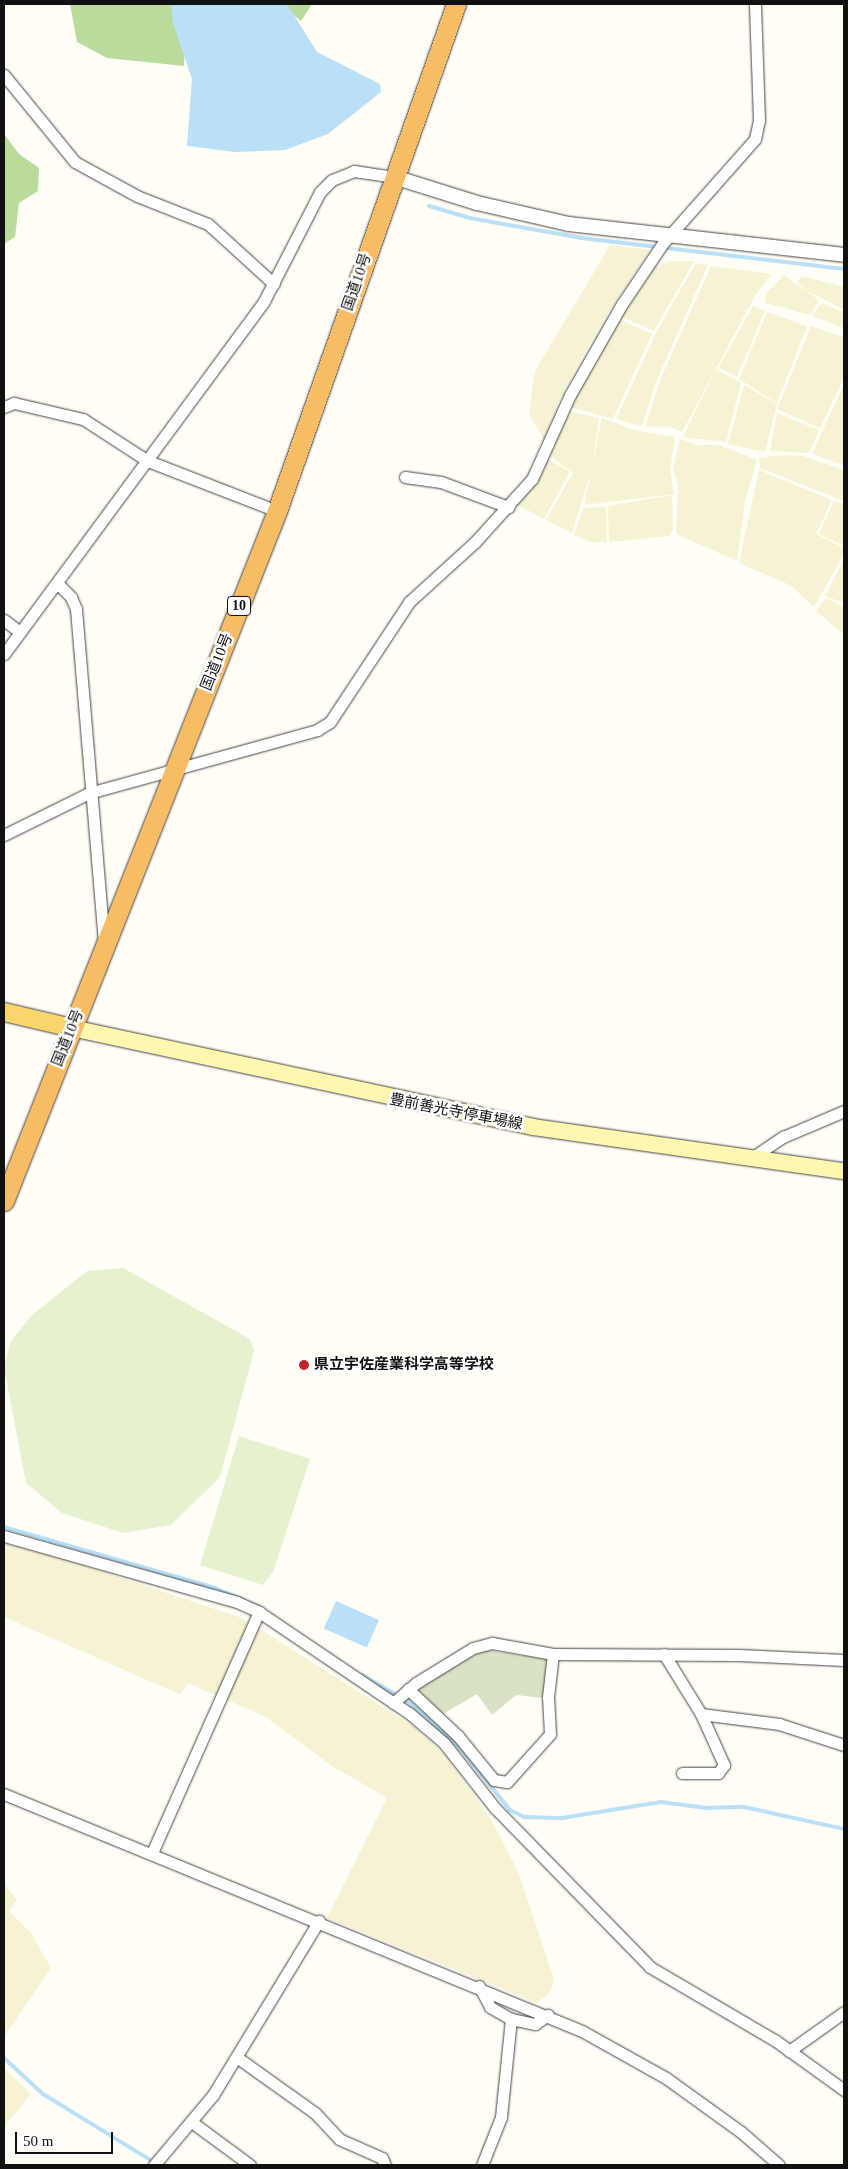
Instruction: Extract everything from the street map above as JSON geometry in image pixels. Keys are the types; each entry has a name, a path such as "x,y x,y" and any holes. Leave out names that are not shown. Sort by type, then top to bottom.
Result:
{"highway":[{"name":"国道10号","path":"4,1202 277,511 456,4"}],"main road":[{"path":"4,1012 72,1028"},
{"name":"豊前善光寺停車場線","path":"72,1028 533,1127 844,1171"}],"street":[{"path":"4,835 89,793 176,767 317,730 330,722 409,602 508,507 541,464 570,395 604,332 664,243 755,139 759,120 755,4"},
{"path":"4,75 75,162 137,196 208,224 274,284"},
{"path":"4,654 148,461 274,284 326,185 354,171 394,177 532,217 664,243 844,255"},
{"path":"7,403 83,418 148,461 277,511"},
{"path":"405,477 440,482 508,507"},
{"path":"56,583 71,597 76,609 89,793 105,946"},
{"path":"4,620 20,632"},
{"path":"750,1159 782,1137 844,1111"},
{"path":"4,1536 237,1602 259,1612 393,1703 444,1743 495,1808 576,1889 632,1953 673,1984 789,2051 844,2090"},
{"path":"152,1853 259,1612"},
{"path":"393,1703 408,1689 482,1645 553,1654 664,1654 844,1660"},
{"path":"408,1689 458,1736 494,1780 507,1782 550,1734 548,1697 553,1654"},
{"path":"664,1654 701,1714 724,1765 718,1773 682,1774"},
{"path":"701,1714 779,1724 844,1745"},
{"path":"4,1794 479,1986 548,2015 611,2045 666,2078 741,2132 779,2165"},
{"path":"154,2165 193,2123 238,2058 319,1921"},
{"path":"479,1986 490,2007 511,2020 535,2024 548,2015"},
{"path":"789,2051 844,2012"},
{"path":"482,2165 502,2117 511,2020"},
{"path":"238,2058 314,2113 339,2139 380,2157 385,2165"},
{"path":"193,2123 250,2165"}],"shaded area":[{"path":"610,245 650,250 602,322 560,398 544,440 529,414 535,371"},
{"path":"669,261 694,261 654,331 619,316 651,269"},
{"path":"696,263 708,265 656,382 642,426 616,419 658,329"},
{"path":"711,266 771,274 756,294 682,432 668,426 645,427 661,378"},
{"path":"784,275 819,300 811,315 765,303 765,295"},
{"path":"802,276 844,287 844,310 806,290 797,282"},
{"path":"822,303 844,312 844,328 812,316"},
{"path":"753,306 765,311 737,377 718,368"},
{"path":"767,312 807,326 777,403 739,379"},
{"path":"619,319 652,334 613,419 571,407"},
{"path":"811,326 844,337 844,378 820,428 777,409"},
{"path":"716,369 741,383 726,442 683,437"},
{"path":"844,384 844,465 812,454"},
{"path":"744,385 777,404 765,452 728,444"},
{"path":"568,411 599,418 592,468 572,533 546,520 573,473 550,456"},
{"path":"777,413 819,430 809,453 770,451"},
{"path":"602,418 634,430 675,437 670,470 674,494 584,505"},
{"path":"680,439 697,445 719,445 757,460 745,501 737,561 676,534 678,484 673,469"},
{"path":"782,455 803,456 844,470 844,501 760,468 759,458"},
{"path":"548,459 570,472 544,519 518,505"},
{"path":"759,470 832,500 816,534 844,548 844,554 814,607 790,585 739,563"},
{"path":"672,495 673,530 669,536 609,542 608,506"},
{"path":"834,501 844,504 844,546 819,534"},
{"path":"606,507 607,542 591,542 574,535 583,508"},
{"path":"844,559 844,603 825,596"},
{"path":"826,598 844,607 844,635 816,611"},
{"path":"4,1544 59,1557 242,1618 416,1728 445,1755 492,1821 519,1874 554,1980 550,1993 537,2003 327,1918 387,1798 332,1766 264,1716 187,1683 181,1695 4,1617"},
{"path":"4,1883 17,1900 9,1911 31,1933 51,1968 4,2037"},
{"path":"4,2068 31,2094 4,2127"}],"green space":[{"path":"70,4 173,4 185,46 184,66 107,58 77,42"},
{"path":"280,4 312,4 301,21"},
{"path":"4,134 19,154 39,168 38,191 19,203 15,237 4,244"},
{"path":"123,1268 250,1339 254,1351 220,1477 171,1525 123,1533 62,1513 26,1483 4,1367 11,1341 32,1315 87,1271"},
{"path":"239,1436 310,1459 273,1572 263,1585 200,1565"},
{"path":"484,1650 547,1659 543,1698 516,1695 492,1715 477,1694 443,1714 419,1690 419,1684"}],"water":[{"path":"171,4 287,4 317,52 380,84 381,92 328,134 285,150 235,152 187,146 192,79 173,23"},
{"path":"336,1601 379,1620 367,1648 324,1628"}],"waterway":[{"path":"429,206 470,218 581,238 844,269"},
{"path":"4,1527 215,1588 261,1608"},
{"path":"362,1675 409,1702 459,1747 510,1810 524,1817 562,1818 661,1802 707,1808 744,1807 844,1829"},
{"path":"4,2058 43,2094 155,2163"}],"place":[{"name":"県立宇佐産業科学高等学校","path":"304,1365"}]}
